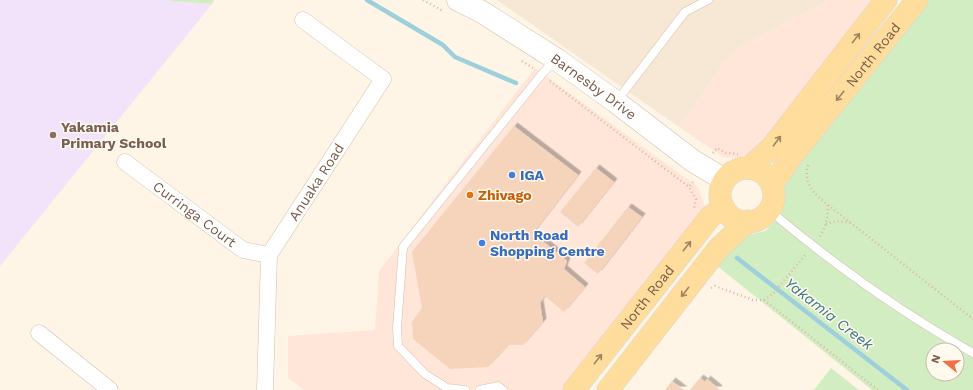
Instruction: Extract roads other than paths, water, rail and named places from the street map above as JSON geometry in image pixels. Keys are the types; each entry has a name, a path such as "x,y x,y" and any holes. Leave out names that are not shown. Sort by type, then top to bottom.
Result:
{"main road":[{"name":"North Road","path":"749,168 772,147 886,0"},
{"name":"North Road","path":"772,185 794,153 916,0"},
{"path":"749,168 763,173 772,185 774,198 769,210 760,218 748,222 740,221 734,218 724,208 720,197 725,180 735,171 749,168"},
{"name":"North Road","path":"608,390 711,216 724,208"},
{"name":"North Road","path":"574,390 661,300 748,222"}],"street":[{"name":"Barnesby Drive","path":"453,7 485,6 549,67 616,102 693,161 725,180"},
{"name":"Anuaka Road","path":"269,255 383,79 303,20"},
{"name":"Curringa Court","path":"125,162 243,250 269,255"},
{"path":"265,390 269,255"},
{"path":"39,333 110,390"}],"lane":[{"path":"616,102 685,12 708,0"},
{"path":"465,390 447,388 426,374 398,346 397,328 403,247 549,67"},
{"path":"769,210 852,275 896,306 973,353"},
{"path":"480,390 498,386 503,390"}],"waterway":[{"name":"Yakamia Creek","path":"367,0 443,45 455,57 516,83"},
{"name":"Yakamia Creek","path":"737,258 907,390"}],"place":[{"name":"Yakamia Primary School","path":"53,135"},
{"name":"IGA","path":"512,175"},
{"name":"Zhivago","path":"470,195"},
{"name":"North Road Shopping Centre","path":"482,243"}]}
